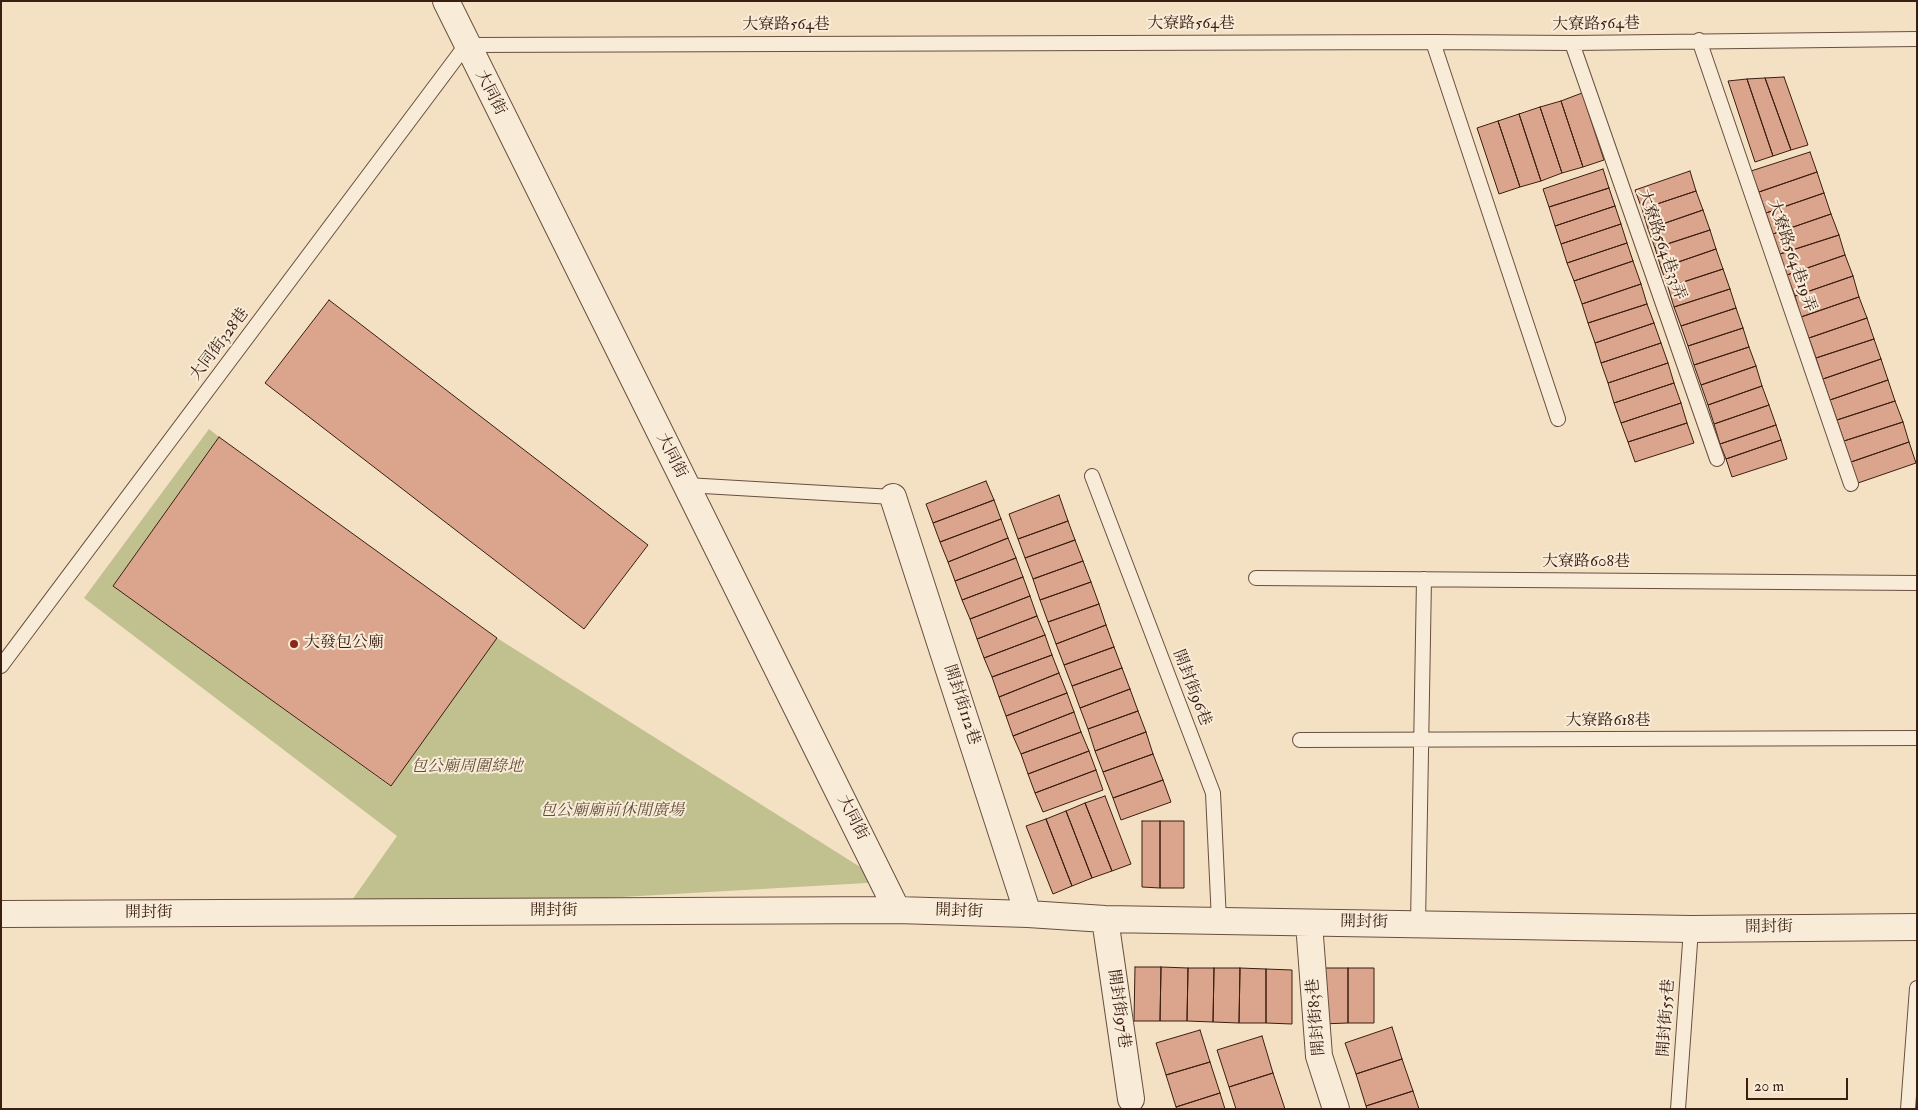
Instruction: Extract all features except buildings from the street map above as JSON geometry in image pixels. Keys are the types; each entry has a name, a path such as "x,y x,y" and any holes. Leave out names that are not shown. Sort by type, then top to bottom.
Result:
{"street":[{"name":"大同街","path":"446,1 466,45 897,910"},
{"name":"開封街112巷","path":"893,497 1028,914"},
{"name":"開封街","path":"1,914 897,910 1028,914 1105,920 1691,930 1917,927"},
{"name":"開封街97巷","path":"1105,920 1130,1099"},
{"name":"開封街83巷","path":"1309,922 1319,1056 1336,1109"}],"lane":[{"name":"大寮路564巷","path":"466,45 1433,42 1572,44 1699,40 1917,39"},
{"name":"大寮路564巷19弄","path":"1699,40 1851,484"},
{"path":"1433,42 1558,419"},
{"name":"大寮路564巷33弄","path":"1572,44 1716,459"},
{"name":"大同街328巷","path":"1,666 466,45"},
{"name":"開封街96巷","path":"1092,476 1213,793 1219,921"},
{"path":"686,485 893,497"},
{"name":"大寮路608巷","path":"1256,578 1917,583"},
{"path":"1418,924 1423,740 1424,579"},
{"name":"大寮路618巷","path":"1300,740 1917,738"},
{"name":"開封街55巷","path":"1678,1109 1691,930"},
{"path":"1908,1109 1917,988"}],"green space":[{"name":"包公廟廟前休閒廣場","path":"209,429 219,437 113,586 390,786 497,638 884,882 343,913 397,836 84,598"}],"place":[{"name":"大發包公廟","path":"294,644"}],"park label":[{"name":"包公廟周圍綠地","path":"467,768"}]}
